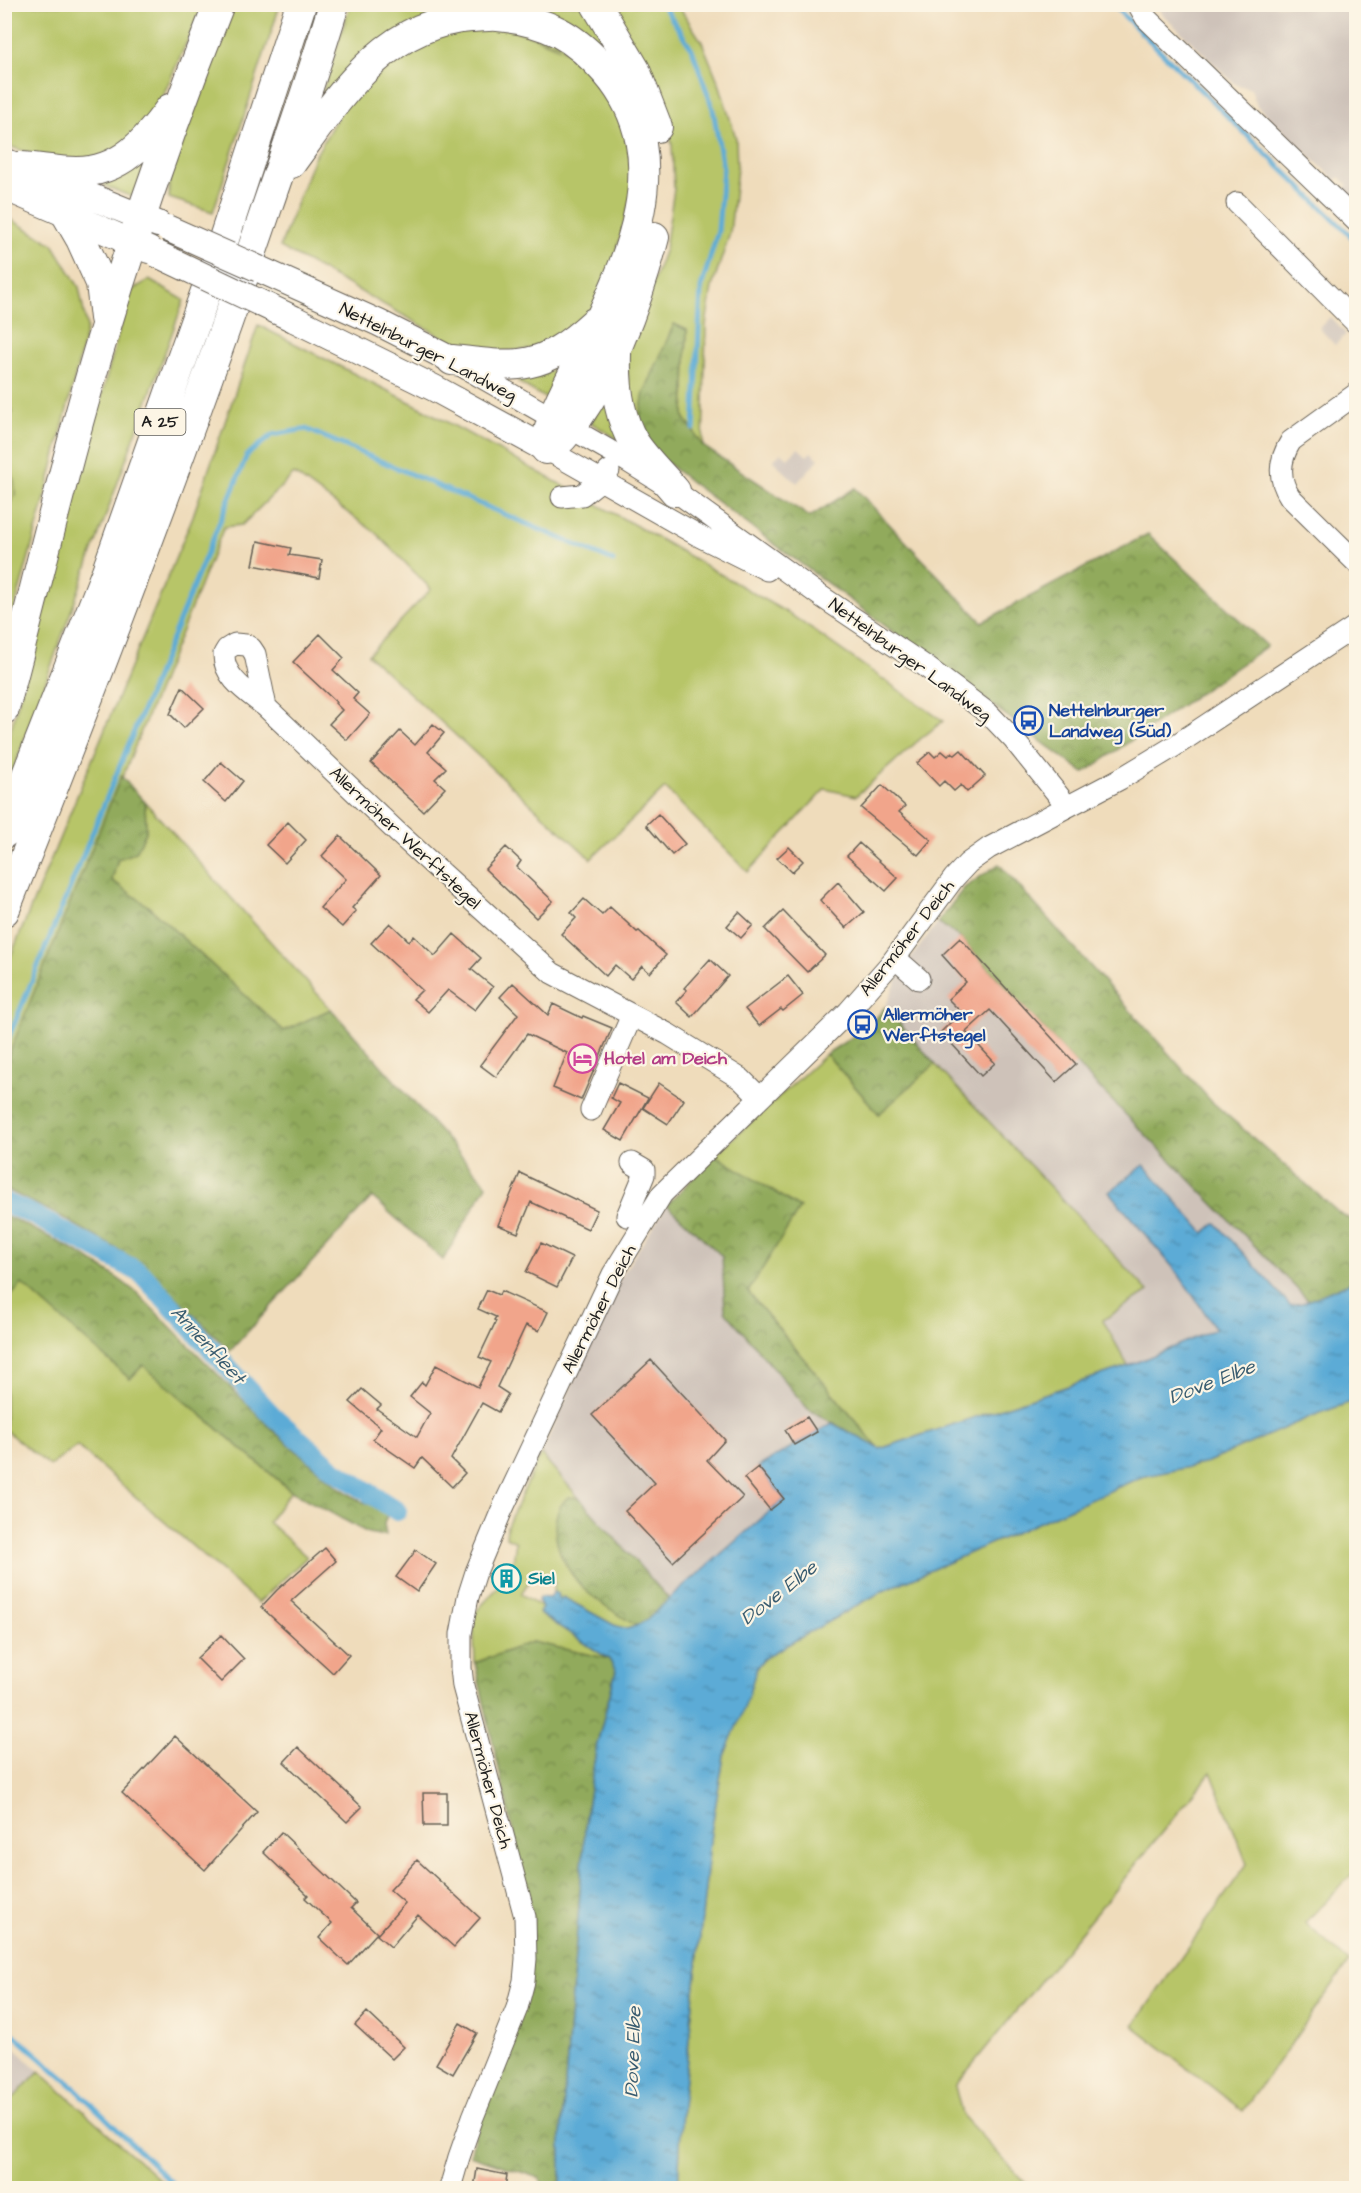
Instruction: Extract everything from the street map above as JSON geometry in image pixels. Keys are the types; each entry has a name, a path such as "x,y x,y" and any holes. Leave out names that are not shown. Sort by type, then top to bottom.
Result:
{"highway":[{"path":"4,709 54,512 106,326 150,236 185,90 219,4"},
{"name":"A 25","path":"4,833 115,549 209,283 300,4"},
{"name":"A 25","path":"4,911 138,570 227,325 334,4"},
{"path":"562,424 600,381 616,349 653,240 662,196 663,154 652,112 635,70 596,4"},
{"path":"274,187 358,75 384,51 410,34 436,22 496,16 526,21 553,28 590,54 614,82 636,124 641,144 644,188 636,228 618,280 565,391 562,424 564,438 546,449"},
{"path":"10,171 77,172 103,169 125,158 152,134 185,90"},
{"path":"66,213 101,283 106,326"},
{"path":"452,360 506,366 545,358 580,336 601,317"},
{"path":"616,349 617,392 632,443 675,491"}],"main road":[{"name":"Nettelnburger Landweg","path":"10,171 66,213 150,236 305,290 452,360"},
{"name":"Nettelnburger Landweg","path":"10,171 150,236 294,320 434,388 546,449"}],"street":[{"path":"1138,4 1146,18 1356,222"},
{"path":"1237,203 1356,323"},
{"name":"Nettelnburger Landweg","path":"452,360 562,424 632,443"},
{"path":"1356,394 1291,441 1285,450 1281,472 1284,488 1290,497 1356,562"},
{"path":"562,497 582,495 601,480 632,443"},
{"name":"Nettelnburger Landweg","path":"546,449 701,537 822,597"},
{"name":"Nettelnburger Landweg","path":"675,491 822,597 925,666 989,714 1013,739 1067,806"},
{"name":"Allermöher Deich","path":"450,2188 473,2116 517,2008 524,1982 526,1959 525,1917 463,1686 461,1634 468,1597 501,1512 613,1274 662,1194 848,1012 895,958 968,863 989,848 1120,779 1173,747 1356,626"},
{"name":"Allermöher Werftstegel","path":"266,707 397,832 552,973 668,1034 741,1079 760,1098"},
{"path":"895,958 919,979"},
{"path":"591,1110 632,1015"},
{"path":"627,1216 644,1175 644,1170 632,1162"}],"shaded area":[{"path":"1159,5 1356,5 1356,202 1344,190 1348,185 1339,177 1336,181 1257,106 1251,89 1235,84 1160,12"},
{"path":"1330,317 1346,334 1335,345 1319,328"},
{"path":"798,448 807,456 811,452 819,459 797,483 773,461 781,452 788,458"},
{"path":"938,922 960,938 1076,1064 1309,1301 1292,1306 1286,1303 1215,1223 1204,1233 1177,1272 1216,1329 1128,1366 1103,1320 1148,1290 935,1064 885,1007 901,971"},
{"path":"667,1205 722,1256 725,1311 808,1409 832,1423 758,1467 784,1499 669,1599 541,1454 620,1278"},
{"path":"4,2038 39,2071 5,2107 4,2107"}],"green space":[{"path":"4,5 203,5 158,107 125,145 88,162 39,156 5,145"},
{"path":"233,5 280,5 213,212 169,198 169,173"},
{"path":"350,5 587,5 621,74 465,8 317,109"},
{"path":"608,5 678,5 702,42 720,86 736,138 737,168 730,233 712,287 706,325 703,446 684,417 687,330 674,324 638,426 629,400 627,353 665,249 674,189 672,145 661,103"},
{"path":"496,25 567,47 625,120 634,185 604,299 545,348 473,354 280,247 313,160 343,107 415,41"},
{"path":"146,159 137,199 105,186 104,183 132,171"},
{"path":"5,216 53,244 79,287 87,328 43,506 5,643 5,512 15,494 14,480 4,457 5,424 13,412 4,397"},
{"path":"149,280 184,300 5,793 5,751 130,291"},
{"path":"674,324 687,330 684,417 703,446 810,517 855,488 982,622 1148,534 1267,646 1084,773 662,459 638,426 644,393"},
{"path":"258,325 418,406 642,529 791,615 943,721 856,796 825,789 748,872 665,788 591,859 368,655 431,589 376,533 294,474 242,525 224,527 5,1067 5,970 193,516"},
{"path":"564,365 550,401 518,382 521,378 538,376"},
{"path":"606,391 621,441 591,423"},
{"path":"4,457 14,480 15,495 5,512"},
{"path":"121,776 145,802 146,832 136,852 118,859 112,880 149,907 284,1031 331,1009 487,1185 443,1260 372,1197 230,1351 143,1264 60,1216 5,1189 5,1064"},
{"path":"145,802 331,1009 284,1031 149,907 111,880 118,859 136,852 146,832"},
{"path":"999,864 1211,1101 1338,1212 1356,1223 1356,1280 1309,1301 1076,1064 960,938 938,922 964,888"},
{"path":"885,1007 935,1064 879,1114 826,1054 871,1025"},
{"path":"826,1054 879,1114 935,1064 1148,1291 1103,1320 1128,1366 879,1449 748,1292 715,1155"},
{"path":"715,1155 800,1208 748,1292 879,1449 808,1409 725,1311 722,1256 667,1205"},
{"path":"5,1217 75,1251 137,1293 275,1432 337,1486 360,1501 389,1509 384,1524 386,1535 368,1533 291,1491 143,1365 130,1379 22,1284 5,1302"},
{"path":"22,1283 130,1379 143,1365 291,1491 268,1522 307,1557 258,1603 77,1446 50,1466 5,1430 4,1302"},
{"path":"1356,1400 1356,1870 1305,1923 1349,1962 1243,2111 1133,2026 1247,1864 1211,1772 955,2086 962,2115 1030,2188 678,2188 682,2106 711,1832 724,1756 757,1667 764,1658 881,1592 1141,1477 1203,1464 1312,1416"},
{"path":"541,1454 579,1498 568,1497 559,1510 584,1589 636,1626 627,1629 614,1625 563,1597 561,1600 553,1592 555,1583 551,1574 540,1576 530,1582 521,1594 543,1608 539,1613 609,1659 532,1642 475,1663 473,1615 500,1585 511,1589 521,1575 512,1568 516,1542 506,1537 507,1526"},
{"path":"568,1497 579,1498 669,1599 647,1620 636,1626 589,1593 575,1579 562,1557 555,1531 560,1507"},
{"path":"532,1642 609,1659 616,1671 597,1744 586,1816 561,2136 561,2188 546,2188 539,2178 470,2155 533,1920 475,1663"},
{"path":"39,2071 169,2188 5,2188 5,2107"}],"water":[{"name":"Dove Elbe","path":"1144,1165 1204,1233 1216,1223 1290,1305 1303,1303 1356,1280 1356,1400 1312,1416 1203,1464 1141,1477 881,1592 764,1658 757,1667 745,1706 724,1756 711,1832 682,2106 678,2188 561,2188 561,2136 586,1816 597,1744 616,1671 609,1659 539,1613 542,1608 538,1600 540,1597 549,1598 553,1592 558,1594 557,1597 561,1599 563,1597 614,1625 627,1629 636,1626 647,1620 784,1499 758,1467 832,1423 880,1449 1128,1366 1216,1329 1177,1272 1109,1192"}],"building":[{"path":"258,541 291,548 289,555 322,560 319,578 253,565"},
{"path":"320,634 344,658 333,670 358,693 353,699 370,714 347,740 329,724 342,710 293,662"},
{"path":"182,687 204,708 184,728 170,714"},
{"path":"433,724 444,733 428,752 446,768 435,779 445,788 423,811 371,763 400,731 415,745"},
{"path":"961,750 985,776 967,792 961,785 954,791 944,781 939,786 917,763 930,752 935,757 942,751 948,756 952,752 955,755"},
{"path":"221,762 243,781 226,802 204,782"},
{"path":"882,785 905,806 899,812 931,840 918,855 861,808"},
{"path":"658,814 685,844 672,855 646,825"},
{"path":"288,822 306,840 285,863 266,845"},
{"path":"340,836 381,875 352,908 356,911 342,927 320,908 346,879 322,856"},
{"path":"859,843 898,878 886,891 847,856"},
{"path":"506,847 521,861 517,867 553,901 536,918 485,869"},
{"path":"789,847 803,861 792,872 777,858"},
{"path":"838,882 864,912 846,928 820,900"},
{"path":"584,899 602,915 610,907 666,955 650,973 642,966 631,979 615,965 606,976 561,934 576,918 571,913"},
{"path":"783,911 825,955 807,972 765,929"},
{"path":"739,912 753,925 741,938 727,926"},
{"path":"390,923 409,941 414,936 435,956 454,934 481,958 471,969 493,987 475,1010 448,990 428,1012 413,999 422,990 371,943"},
{"path":"960,938 1076,1064 1056,1082 990,1010 966,1032 995,1063 981,1076 941,1032 961,1012 948,999 966,982 942,955"},
{"path":"710,959 728,976 692,1017 676,1002 687,990 684,988"},
{"path":"788,976 803,995 759,1026 745,1009"},
{"path":"513,983 548,1015 553,1004 582,1018 583,1016 612,1028 581,1100 553,1088 567,1053 527,1034 496,1077 480,1065 518,1014 500,997"},
{"path":"618,1083 648,1098 623,1141 604,1130 620,1103 611,1098"},
{"path":"659,1083 684,1100 668,1124 643,1108"},
{"path":"520,1173 597,1210 588,1229 531,1202 518,1233 498,1225"},
{"path":"541,1243 572,1258 557,1287 526,1272"},
{"path":"487,1290 499,1295 501,1291 548,1312 539,1331 526,1325 497,1387 508,1394 498,1412 482,1403 451,1459 465,1473 452,1487 422,1458 415,1468 373,1439 381,1428 350,1402 362,1389 381,1405 377,1409 417,1437 430,1413 410,1397 422,1382 425,1385 436,1365 478,1387 491,1362 479,1357 496,1321 494,1320 496,1317 478,1309"},
{"path":"651,1360 725,1440 707,1460 743,1497 673,1562 625,1511 655,1483 592,1415"},
{"path":"807,1417 817,1432 794,1445 785,1430"},
{"path":"758,1467 784,1499 770,1510 744,1478"},
{"path":"325,1548 336,1561 291,1601 349,1655 333,1673 261,1607"},
{"path":"416,1550 436,1564 417,1592 396,1577"},
{"path":"221,1635 244,1659 221,1682 197,1658"},
{"path":"175,1736 257,1812 205,1870 122,1793"},
{"path":"298,1747 362,1807 347,1822 284,1762"},
{"path":"423,1793 447,1793 447,1826 424,1826"},
{"path":"281,1832 356,1903 351,1908 377,1933 348,1965 319,1938 332,1923 305,1898 308,1895 263,1852"},
{"path":"417,1860 480,1918 454,1947 418,1915 391,1947 377,1935 405,1903 390,1890"},
{"path":"367,2012 404,2047 392,2059 355,2025"},
{"path":"460,2023 477,2033 453,2074 436,2064"},
{"path":"477,2169 507,2175 505,2188 474,2188"}],"waterway":[{"path":"662,4 692,49 713,109 723,169 718,231 701,288 694,429"},
{"path":"1112,4 1356,241"},
{"path":"4,1049 247,455 272,435 306,429 613,561"},
{"name":"Annenfleet","path":"4,1202 33,1215 141,1273 273,1416 333,1469 397,1511"},
{"path":"4,2026 75,2088 172,2183"}],"place":[{"name":"Nettelnburger Landweg (Süd)","path":"1028,720"},
{"name":"Allermöher Werftstegel","path":"862,1024"},
{"name":"Hotel am Deich","path":"583,1058"},
{"name":"Siel","path":"507,1578"}]}
